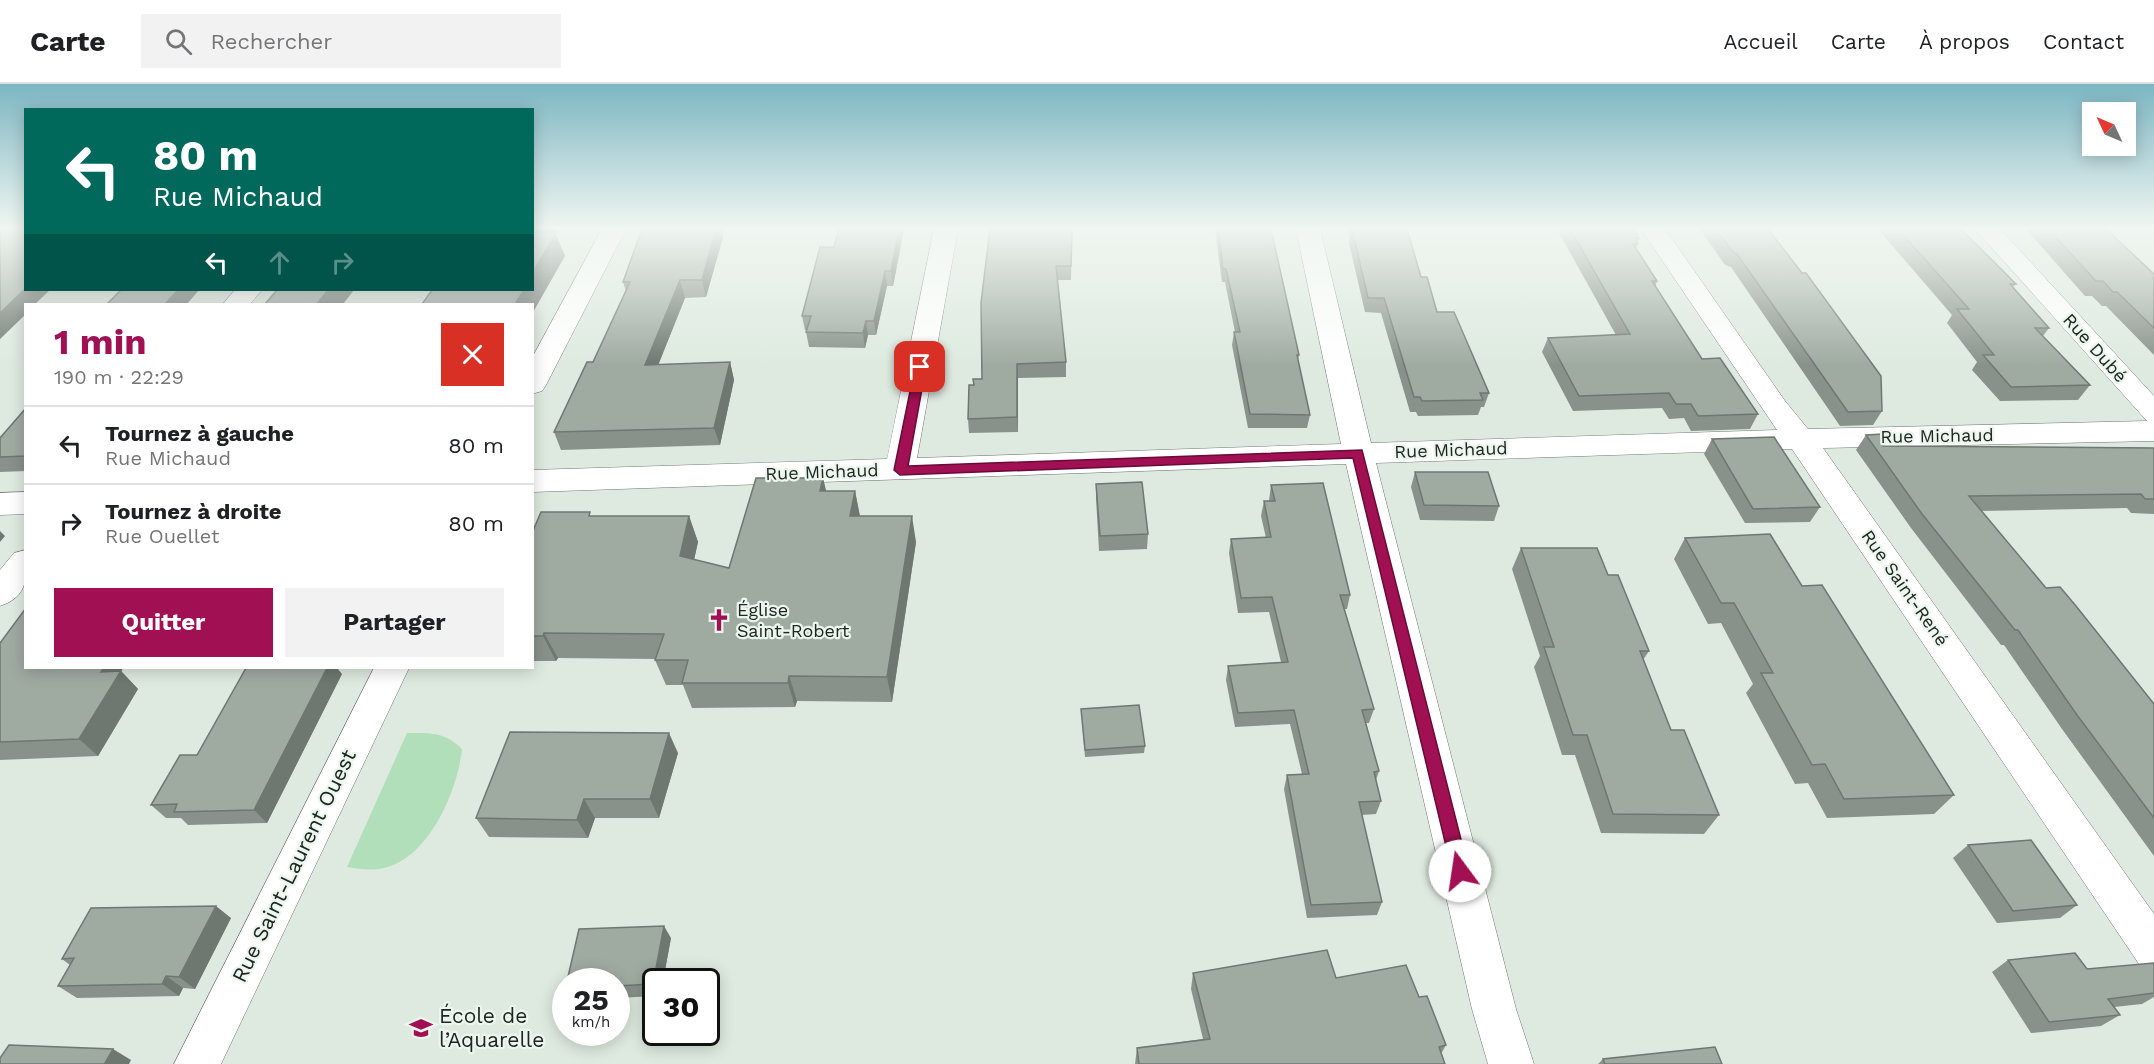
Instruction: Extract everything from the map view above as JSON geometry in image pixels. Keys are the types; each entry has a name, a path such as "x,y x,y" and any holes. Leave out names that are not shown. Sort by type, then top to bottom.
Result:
{"street":[{"path":"534,381 590,275"},
{"path":"900,470 937,275"},
{"path":"1318,275 1358,453 1494,1009 1511,1064"},
{"name":"Rue Saint-René","path":"1684,275 1774,408 1816,461 2154,950"},
{"name":"Rue Dubé","path":"2029,275 2154,414"},
{"path":"237,303 248,291"},
{"name":"Rue Michaud","path":"534,481 1799,439 2154,430"},
{"path":"0,504 24,503"},
{"path":"0,593 24,564"},
{"name":"Rue Saint-Laurent Ouest","path":"197,1064 391,669"}],"green space":[{"path":"407,733 443,736 462,749 447,802 427,837 415,851 400,862 375,869 347,867"}],"building":[{"path":"0,275 24,275 24,290 0,313"},
{"path":"626,275 703,275 702,280 680,280 645,365 730,362 714,428 554,432 587,362 593,362 630,282 623,282"},
{"path":"813,275 884,275 874,321 866,321 863,333 806,332 811,316 802,316"},
{"path":"984,275 1057,275 1066,362 1017,364 1017,417 968,419 969,385 974,385 973,379 982,379 981,303"},
{"path":"1227,275 1281,275 1310,415 1250,414 1234,332 1240,332"},
{"path":"1363,275 1420,275 1421,277 1427,277 1437,312 1454,312 1489,393 1480,393 1483,400 1422,401 1420,397 1414,397 1384,298 1368,298"},
{"path":"1596,275 1653,275 1657,281 1652,281 1702,359 1720,358 1758,414 1698,416 1691,404 1676,404 1669,393 1579,396 1548,338 1630,334"},
{"path":"1752,275 1807,275 1881,376 1882,411 1848,412"},
{"path":"1939,275 2007,275 2016,284 2010,284 2049,328 2035,328 2090,385 2011,387 1983,355 1994,355 1957,309 1969,309"},
{"path":"2090,275 2154,275 2154,328 2117,292 2113,292 2103,281 2096,281"},
{"path":"120,291 177,291 166,303 108,303"},
{"path":"276,291 327,291 318,303 266,303"},
{"path":"431,291 523,291 516,303 423,303"},
{"path":"24,410 24,456 0,457 0,438"},
{"path":"1883,434 1883,446 2154,448 2154,499 2145,499 2141,494 1969,496 2046,588 2060,587 2154,704 2154,818 2077,715 2018,630 2015,630 1922,514 1866,435"},
{"path":"1774,437 1820,507 1753,509 1712,439"},
{"path":"1415,472 1488,472 1499,506 1424,505"},
{"name":"Église Saint-Robert","path":"756,478 823,478 820,491 855,491 850,516 912,516 887,677 789,676 788,683 682,683 688,660 655,660 664,634 544,633 543,636 534,636 534,528 541,512 590,512 589,516 689,516 680,556 729,568"},
{"path":"1142,482 1148,534 1100,536 1096,484"},
{"path":"1323,483 1350,595 1340,595 1374,709 1362,710 1379,771 1374,772 1381,801 1359,802 1382,902 1311,905 1287,775 1309,774 1294,710 1238,713 1228,666 1288,662 1272,597 1241,598 1231,539 1271,537 1264,501 1275,501 1271,485"},
{"path":"1770,534 1802,586 1822,585 1954,795 1844,799 1825,764 1812,765 1761,673 1773,673 1734,603 1721,603 1685,538"},
{"path":"1521,548 1597,548 1608,575 1618,575 1649,651 1640,651 1671,730 1684,730 1719,815 1613,814 1587,735 1573,735 1544,647 1554,647"},
{"path":"24,611 24,669 121,671 79,739 0,742 0,643"},
{"path":"245,669 326,669 254,810 174,812 177,804 151,805 180,755 197,755"},
{"path":"1139,705 1145,746 1085,750 1081,709"},
{"path":"510,732 669,733 650,799 584,799 577,820 476,818"},
{"path":"2031,840 2077,905 2013,911 1968,845"},
{"path":"216,906 179,977 166,976 162,984 58,986 74,958 62,959 91,908"},
{"path":"664,926 656,968 642,968 642,985 630,985 630,968 570,968 579,929"},
{"path":"1327,950 1336,978 1406,965 1419,997 1427,996 1446,1045 1439,1047 1445,1064 1139,1064 1137,1048 1210,1039 1193,973"},
{"path":"2075,953 2087,969 2154,963 2154,993 2108,999 2120,1015 2049,1022 2008,960"},
{"path":"9,1045 113,1049 105,1063 120,1064 0,1064 0,1058"},
{"path":"1715,1047 1722,1064 1605,1064 1603,1059"}],"place":[{"name":"Église Saint-Robert","path":"719,620"},
{"name":"École de l’Aquarelle","path":"421,1028"}],"route":[{"path":"920,367 900,470 1358,453 1460,871"}]}
